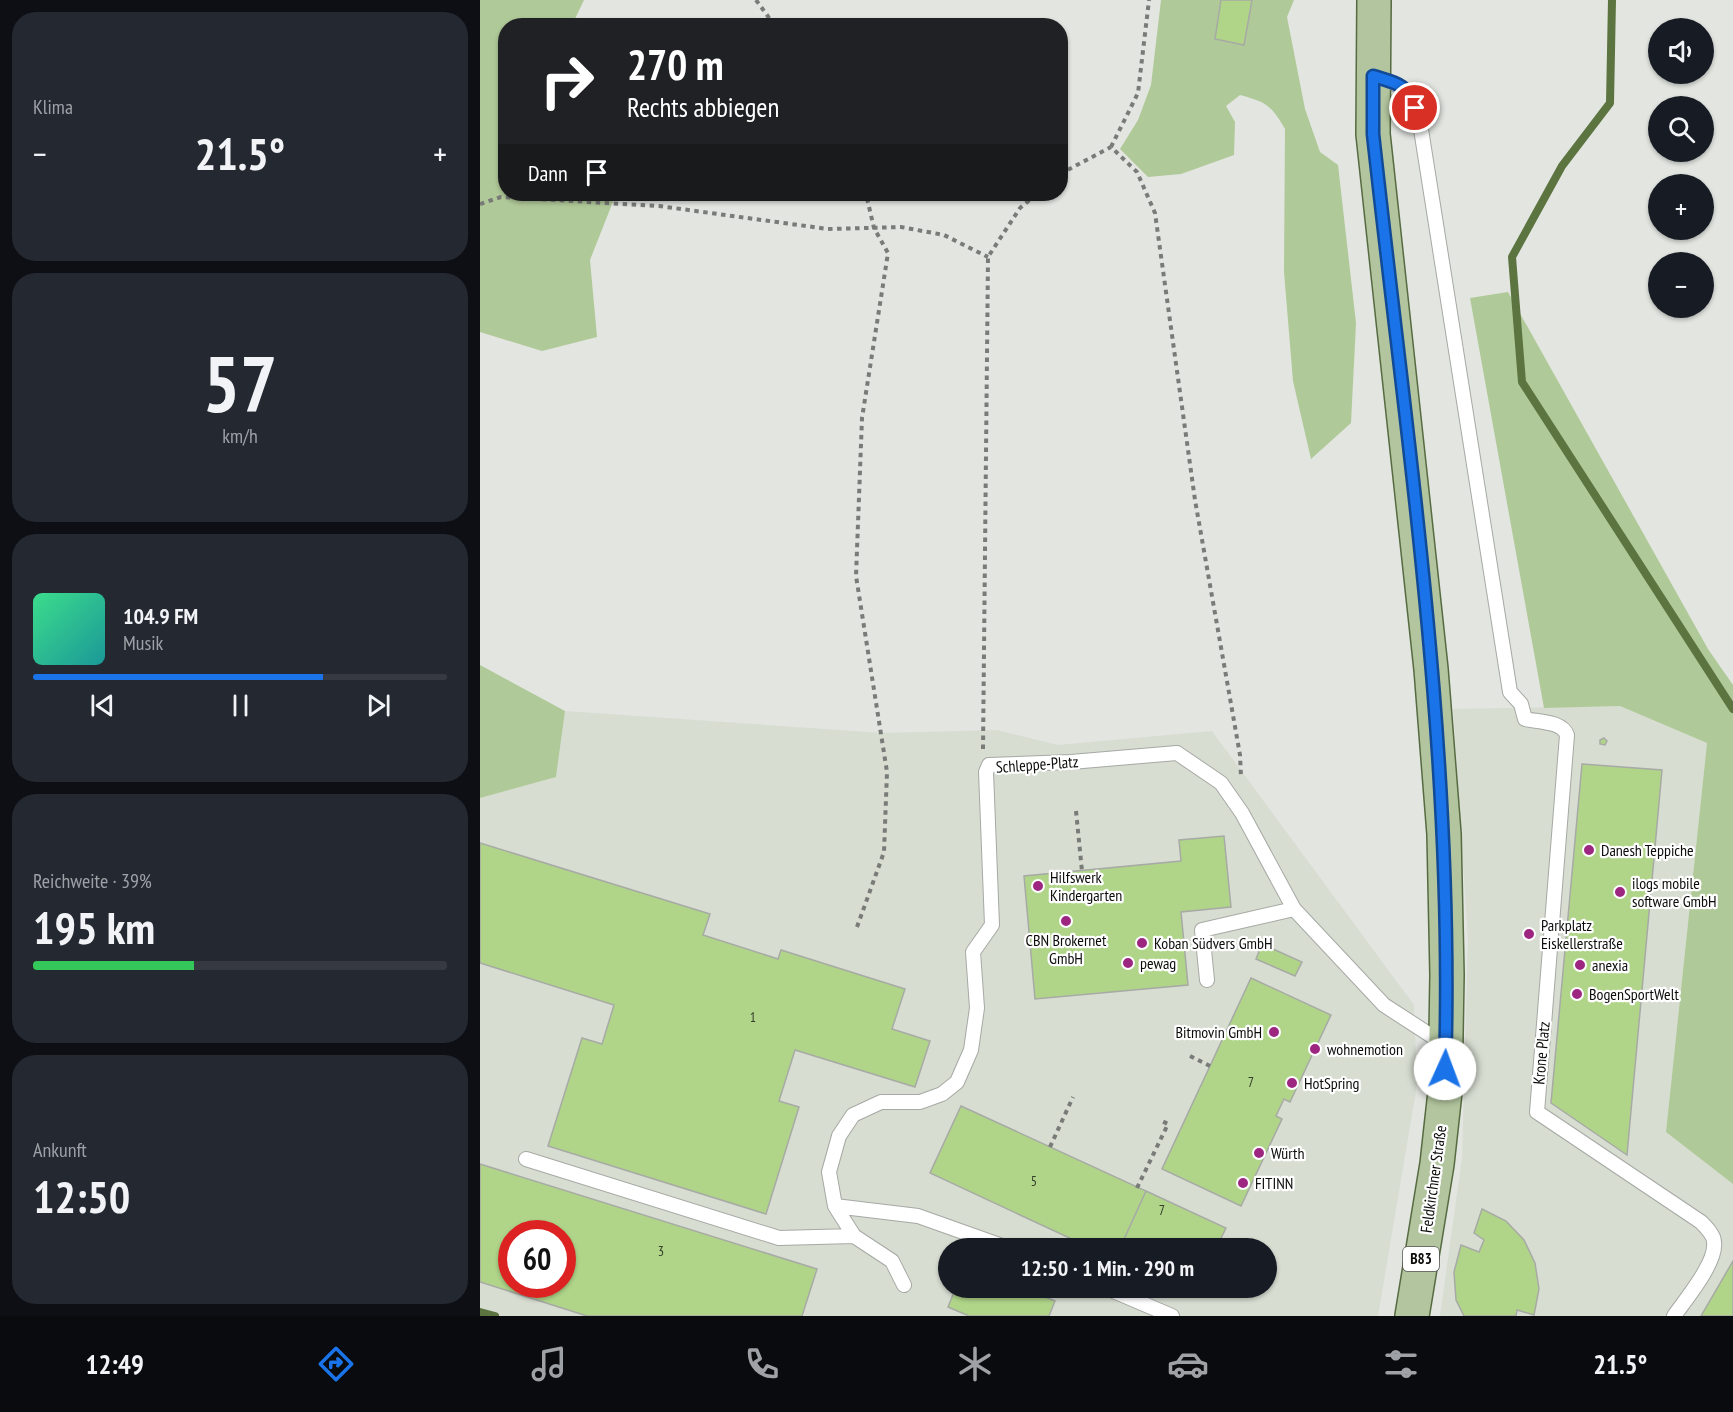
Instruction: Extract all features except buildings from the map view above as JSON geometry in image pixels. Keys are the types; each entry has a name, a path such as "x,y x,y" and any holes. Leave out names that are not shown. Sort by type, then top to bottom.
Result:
{"main road":[{"name":"Feldkirchner Straße","path":"1374,0 1373,134 1431,669 1444,834 1446,1045 1437,1164 1412,1316"}],"lane":[{"name":"Krone Platz","path":"1373,76 1397,83 1411,93 1420,123 1510,692 1521,704 1525,719 1560,726 1568,735 1536,1112 1701,1222 1713,1238 1715,1243 1710,1262 1674,1316"},
{"name":"Schleppe-Platz","path":"903,1285 892,1261 854,1236 835,1206 829,1172 839,1136 853,1115 881,1102 920,1102 942,1094 957,1082 971,1050 977,1008 973,952 992,925 986,772 989,765 1071,762 1177,753 1221,783 1242,813 1294,909 1384,1005 1446,1045"},
{"path":"1207,980 1202,930 1294,909"},
{"path":"526,1159 779,1238 854,1236"},
{"path":"835,1206 918,1216 980,1238"},
{"path":"1130,1298 1172,1316"}],"path":[{"path":"756,0 769,18"},
{"path":"1068,170 1111,147 1138,93 1149,0"},
{"path":"1111,147 1137,172 1155,213 1195,500 1240,755 1242,813"},
{"path":"480,204 498,198"},
{"path":"571,201 659,206 828,229 901,227 944,235 988,257"},
{"path":"857,927 884,852 887,771 856,576 862,418 888,253 874,228 868,201"},
{"path":"982,755 988,257 1020,208 1028,201"},
{"path":"1076,811 1082,871"},
{"path":"1190,1056 1210,1066"},
{"path":"1050,1147 1073,1097"},
{"path":"1137,1188 1168,1124 1160,1120"}],"shaded area":[{"path":"1620,706 1707,743 1666,1132 1733,1184 1733,1316 1440,1316 1462,1158 1468,940 1453,709"},
{"path":"565,711 883,733 997,730 1058,745 1212,731 1414,1005 1417,1085 1378,1316 480,1316 480,798 556,777"}],"green space":[{"path":"480,0 584,0 575,18 498,18 498,201 613,201 590,260 597,337 542,351 480,332"},
{"path":"1161,0 1294,0 1287,17 1305,109 1320,152 1338,165 1356,323 1351,423 1311,459 1293,381 1284,272 1285,129 1267,106 1240,95 1226,106 1235,122 1234,155 1181,174 1148,177 1120,149 1138,120 1151,85"},
{"path":"1508,292 1708,649 1733,685 1733,1184 1666,1132 1707,743 1620,706 1544,708 1470,298"},
{"path":"480,665 565,711 556,777 480,798"}],"waterway":[{"path":"1612,0 1610,103 1562,166 1512,257 1522,382 1733,709"},
{"path":"480,1312 495,1316"}],"place":[{"name":"Danesh Teppiche","path":"1589,850"},
{"name":"Hilfswerk Kindergarten","path":"1038,886"},
{"name":"ilogs mobile software GmbH","path":"1620,892"},
{"name":"CBN Brokernet GmbH","path":"1066,921"},
{"name":"Parkplatz Eiskellerstraße","path":"1529,934"},
{"name":"Koban Südvers GmbH","path":"1142,943"},
{"name":"pewag","path":"1128,963"},
{"name":"anexia","path":"1580,965"},
{"name":"BogenSportWelt","path":"1577,994"},
{"name":"Bitmovin GmbH","path":"1274,1032"},
{"name":"wohnemotion","path":"1315,1049"},
{"name":"HotSpring","path":"1292,1083"},
{"name":"Würth","path":"1259,1153"},
{"name":"FITINN","path":"1243,1183"}],"route":[{"path":"1415,108 1411,93 1397,83 1373,76 1373,134 1431,669 1444,834 1447,975 1445,1069"}]}
